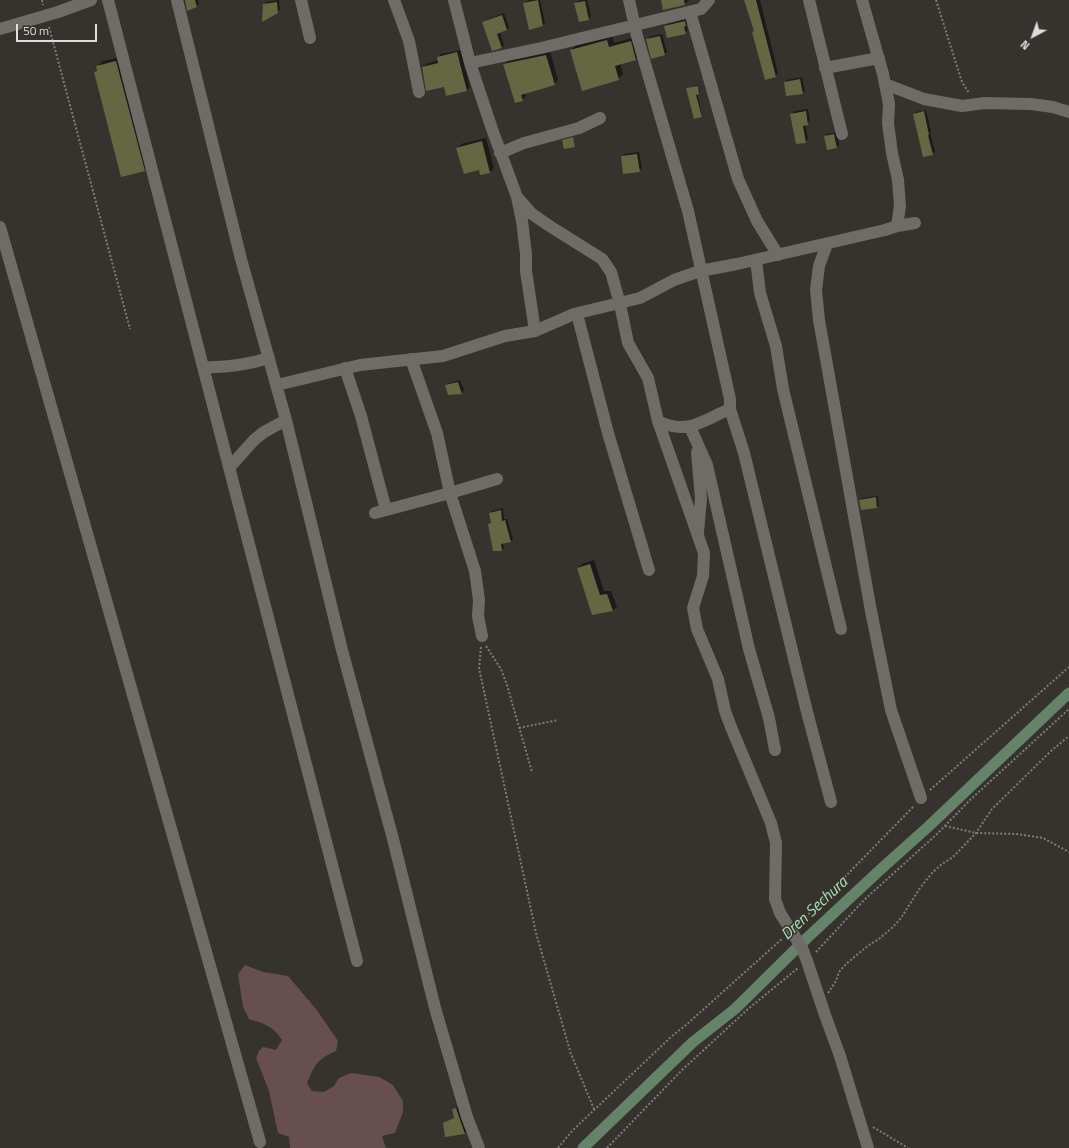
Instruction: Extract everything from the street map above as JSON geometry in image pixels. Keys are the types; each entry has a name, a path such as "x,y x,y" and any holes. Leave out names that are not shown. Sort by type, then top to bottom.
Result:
{"street":[{"path":"0,29 46,16 91,0"},
{"path":"108,0 357,961"},
{"path":"177,0 241,259 277,385 342,650 393,839 435,1008 467,1117 479,1148"},
{"path":"301,0 310,38"},
{"path":"394,0 409,41 419,92"},
{"path":"454,0 470,63 500,153 517,198 522,221 526,254 526,271 535,331"},
{"path":"629,0 634,25 667,143 688,211 700,271 730,399 730,409 744,453 807,712 831,802"},
{"path":"470,63 541,48 690,12 701,9 709,0"},
{"path":"809,0 842,134"},
{"path":"862,0 889,104 888,123 900,200 897,226"},
{"path":"690,12 738,179 757,221 778,255"},
{"path":"825,68 878,58"},
{"path":"885,84 924,99 962,106 976,104 1031,104 1052,107 1069,112"},
{"path":"500,153 524,143 578,128 600,118"},
{"path":"517,198 532,214 548,226 602,259 611,272 620,304 628,343 648,378 658,421 704,553 703,576 693,608 697,629 718,679 725,710 731,727 771,823 776,843 775,899 780,913 802,948 807,961 840,1056 868,1148"},
{"path":"277,385 360,365 442,356 505,336 535,331 577,314 640,298 674,280 700,271 756,260 914,223"},
{"path":"0,227 260,1142"},
{"path":"827,244 819,266 816,290 819,320 871,611 891,710 921,798"},
{"path":"756,260 760,293 776,346 783,389 841,629"},
{"path":"577,314 608,433 649,570"},
{"path":"203,367 219,368 245,365 269,358"},
{"path":"411,359 437,433 450,493 475,571 479,600 478,616 482,636"},
{"path":"345,368 363,423 381,511 497,479"},
{"path":"658,421 672,427 690,427 730,409"},
{"path":"229,468 259,436 286,420"},
{"path":"690,427 707,465 749,649 775,750"},
{"path":"697,443 701,499 698,536"}],"path":[{"path":"42,0 130,329"},
{"path":"936,0 962,82 976,104"},
{"path":"482,636 488,651 501,669 507,685 532,772"},
{"path":"482,636 479,668 536,933 571,1054 594,1109"},
{"path":"558,1148 572,1131 594,1109 671,1037 792,931 921,798 1069,667"},
{"path":"607,1148 703,1050 748,1009 807,961 864,900 1069,709"},
{"path":"520,728 558,720"},
{"path":"820,1000 832,988 839,972 847,963 863,949 894,927 932,873 953,857 976,832 992,809 1051,751 1069,736"},
{"path":"945,826 976,832 1017,834 1043,838 1069,852"},
{"path":"859,1118 908,1148"}],"shaded area":[{"path":"245,965 263,972 288,976 316,1009 338,1041 336,1051 317,1063 312,1072 307,1083 312,1091 324,1092 334,1086 339,1078 351,1073 379,1077 393,1085 403,1101 403,1112 395,1133 382,1136 386,1148 290,1148 289,1137 278,1133 269,1091 256,1058 259,1051 263,1047 276,1050 282,1040 268,1026 249,1019 243,1007 238,974"}],"building":[{"path":"185,0 195,0 197,7 187,11"},
{"path":"538,0 543,26 529,30 523,3"},
{"path":"661,0 684,0 685,5 663,10"},
{"path":"744,0 756,0 776,77 765,80 752,32 754,31"},
{"path":"585,1 589,20 579,22 574,3"},
{"path":"277,2 278,13 262,22 263,4"},
{"path":"502,15 507,30 497,34 502,48 492,51 482,22"},
{"path":"685,21 686,26 684,27 686,34 667,38 664,26"},
{"path":"660,36 665,55 651,59 646,39"},
{"path":"607,40 609,47 631,41 636,60 615,66 619,80 582,91 570,50"},
{"path":"457,52 467,91 446,96 444,87 426,91 422,67 438,63 437,57"},
{"path":"546,55 555,85 521,95 523,101 515,103 503,64"},
{"path":"116,61 145,171 121,177 94,72 97,71 96,66"},
{"path":"800,79 803,94 786,96 784,82"},
{"path":"698,86 699,94 696,95 702,117 694,119 686,88"},
{"path":"806,111 808,125 803,126 806,143 796,144 790,114"},
{"path":"924,111 933,155 923,157 913,114"},
{"path":"834,134 837,148 827,150 824,136"},
{"path":"573,137 575,147 564,149 562,140"},
{"path":"482,141 490,173 480,175 479,170 464,174 456,148"},
{"path":"637,154 640,172 623,174 621,156"},
{"path":"458,382 462,394 448,395 445,385"},
{"path":"876,497 877,508 861,510 859,500"},
{"path":"501,510 502,521 505,520 511,542 501,544 502,551 493,551 488,524 491,523 489,513"},
{"path":"590,564 600,595 607,594 613,611 592,615 577,568"},
{"path":"456,1108 465,1134 445,1137 443,1123 454,1118 452,1109"}],"waterway":[{"name":"Dren Sechura","path":"583,1148 693,1042 735,1009 807,938 929,826 1069,693"}]}
